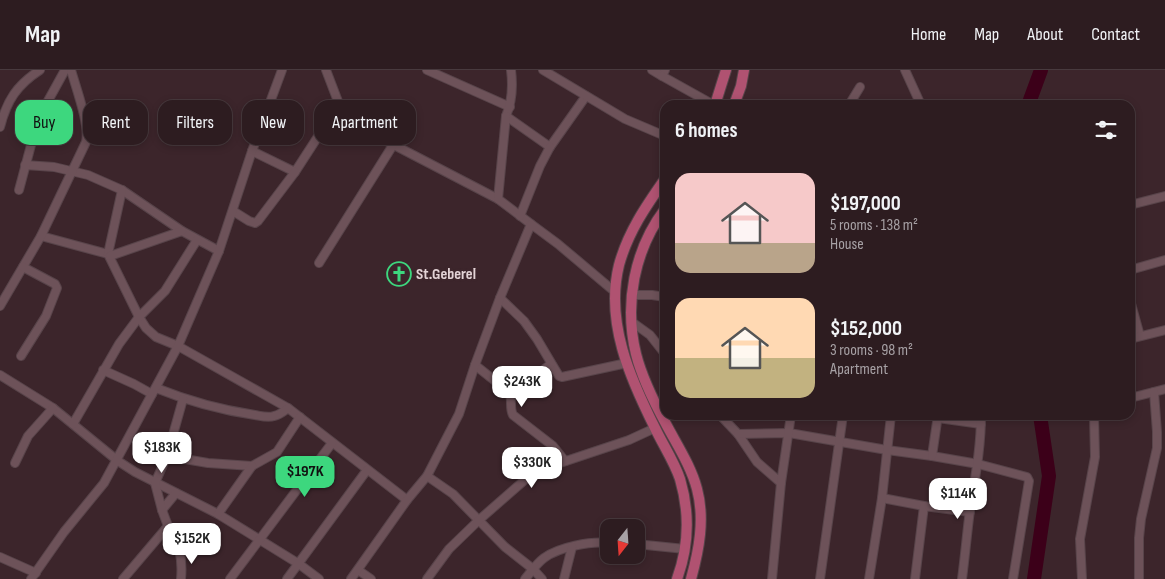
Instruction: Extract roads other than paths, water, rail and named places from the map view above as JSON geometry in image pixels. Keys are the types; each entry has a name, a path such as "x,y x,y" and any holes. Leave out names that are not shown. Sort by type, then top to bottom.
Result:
{"main road":[{"path":"717,100 726,70"},
{"path":"736,100 744,70"},
{"path":"660,187 631,232 620,265 615,292 615,306 619,336 626,363 655,428 675,466 682,487 687,516 687,532 685,549 677,579"},
{"path":"660,216 647,239 638,264 632,295 632,322 637,354 660,412"},
{"path":"664,420 686,461 697,488 701,533 691,579"}],"street":[{"path":"0,127 5,108 14,92 27,79 40,70"},
{"path":"19,190 38,119 65,70"},
{"path":"0,306 41,236 82,152 87,135 72,70"},
{"path":"0,557 34,576 64,532 104,483 118,460 178,346 219,250 252,151 282,70"},
{"path":"326,70 337,100"},
{"path":"427,70 510,107"},
{"path":"498,199 506,116 510,107 512,92 512,70"},
{"path":"543,70 625,119 660,134"},
{"path":"652,70 664,73 707,100"},
{"path":"905,70 919,100"},
{"path":"852,100 860,88"},
{"path":"520,216 540,166 550,148 586,96"},
{"path":"506,116 550,148"},
{"path":"233,211 249,221 255,223 258,221 295,172 314,143"},
{"path":"319,263 393,145 498,199 558,244 615,292"},
{"path":"252,151 295,172"},
{"path":"25,165 73,170 122,190 197,240 219,250"},
{"path":"122,190 109,255 146,328 156,338 178,346 288,408 407,500"},
{"path":"1135,204 1165,196"},
{"path":"351,579 407,500 427,476 459,414 500,298 531,224"},
{"path":"41,236 109,255 182,230"},
{"path":"73,424 119,344 139,317 165,291 197,240"},
{"path":"1135,269 1165,260"},
{"path":"21,356 46,316 57,288 55,284 23,267"},
{"path":"632,295 660,296"},
{"path":"500,298 524,321 538,339 555,372 562,377 626,363"},
{"path":"1135,318 1140,336"},
{"path":"632,322 650,335 660,348"},
{"path":"1135,337 1165,330"},
{"path":"510,395 551,364"},
{"path":"475,365 510,395 513,415 553,446 565,462"},
{"path":"104,370 154,391 243,414 266,417 281,415 288,408"},
{"path":"0,375 53,408 118,460 155,483 218,514 299,564 319,579"},
{"path":"1135,397 1165,389"},
{"path":"1139,579 1138,552 1141,519 1157,448 1154,392"},
{"path":"181,579 178,541 168,526 155,483 167,456 184,399"},
{"path":"15,463 28,436 53,408"},
{"path":"218,514 252,466 276,452 300,417"},
{"path":"725,420 738,434 757,462 781,483"},
{"path":"772,579 781,483 791,420"},
{"path":"820,579 842,420"},
{"path":"869,579 882,498 890,420"},
{"path":"932,456 938,420"},
{"path":"962,579 978,464 981,420"},
{"path":"1082,579 1080,539 1095,456 1094,420"},
{"path":"427,579 449,549 527,478 545,468 629,440 655,428"},
{"path":"738,434 789,433 978,464 1024,475 1029,481 1013,579"},
{"path":"230,579 332,443"},
{"path":"167,456 208,463 252,466"},
{"path":"286,579 367,470"},
{"path":"427,476 453,494 505,547 533,569 542,579"},
{"path":"162,510 176,493"},
{"path":"882,498 970,512"},
{"path":"915,579 924,506"},
{"path":"123,579 168,526"},
{"path":"525,579 542,559 551,554 572,547 600,543"},
{"path":"645,545 685,549"},
{"path":"564,579 572,547"},
{"path":"358,570 371,579"}],"waterway":[{"path":"1030,100 1041,70"},
{"path":"1034,579 1049,476 1041,420"}],"place":[{"name":"St.Geberel","path":"399,274"}]}
